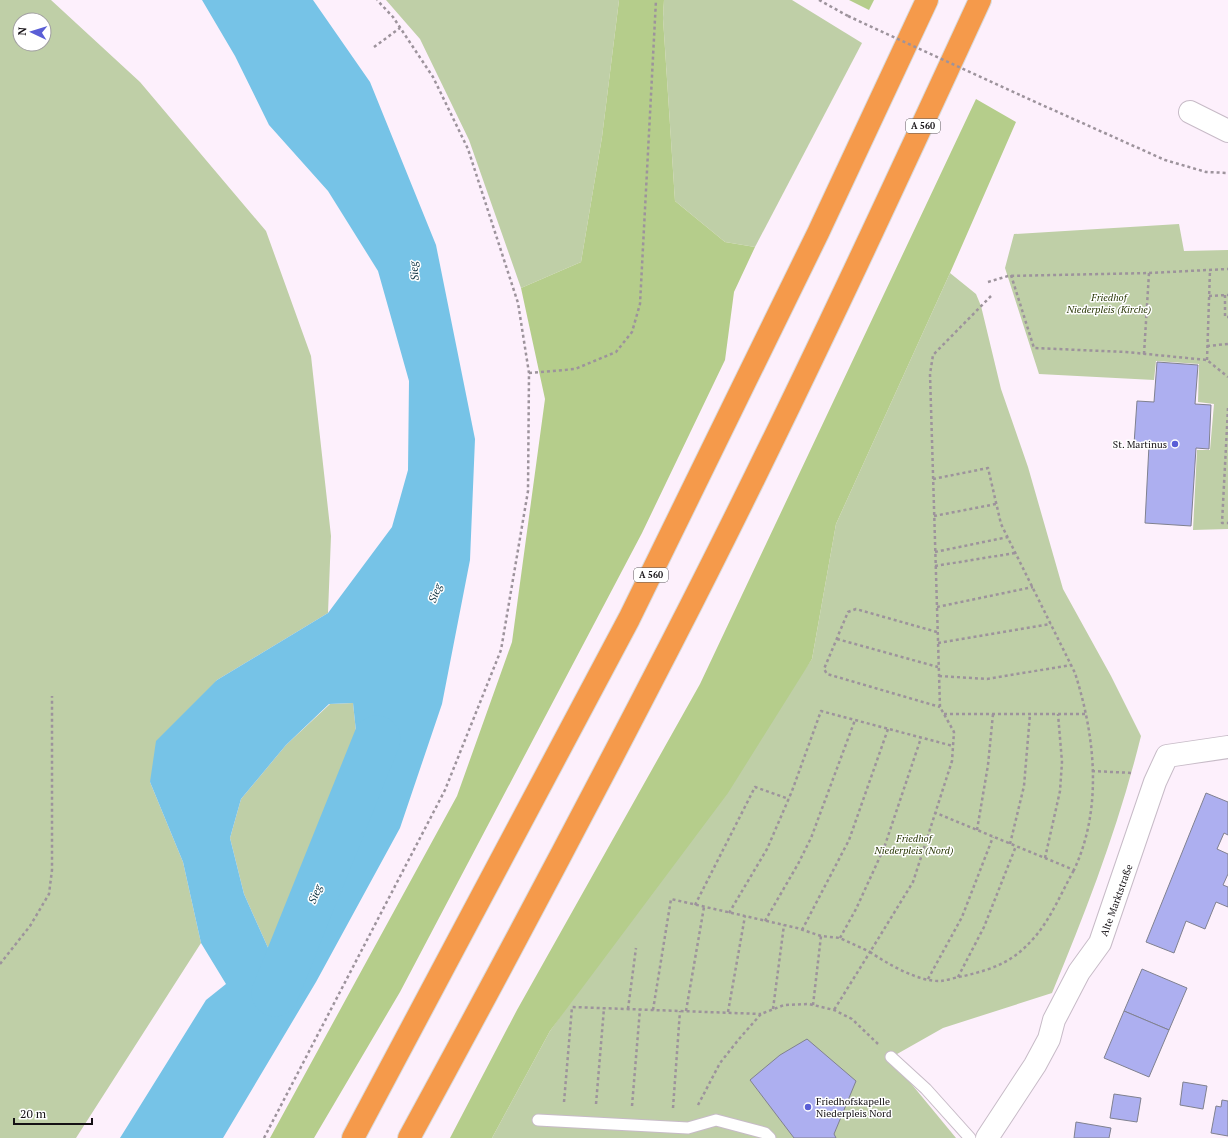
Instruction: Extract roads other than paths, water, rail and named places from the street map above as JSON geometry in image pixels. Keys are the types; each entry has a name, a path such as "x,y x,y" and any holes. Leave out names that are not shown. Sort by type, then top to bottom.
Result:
{"highway":[{"name":"A 560","path":"353,1138 630,618 818,233 927,0"},
{"name":"A 560","path":"409,1138 524,925 674,638 865,251 980,0"}],"street":[{"path":"1190,112 1228,131"},
{"name":"Alte Marktstraße","path":"987,1138 1035,1065 1049,1039 1054,1020 1079,972 1100,943 1155,782 1167,756 1228,748"}],"lane":[{"path":"891,1056 926,1089 970,1138"},
{"path":"538,1120 688,1128 716,1120 766,1133 770,1138"}],"water":[{"path":"202,0 313,0 370,82 436,245 475,439 470,560 442,704 400,828 316,982 223,1138 120,1138 206,1000 226,984 201,943 183,862 150,782 156,741 217,680 328,613 392,527 408,470 409,381 378,271 328,191 269,125 235,56","holes":["353,703 357,741 347,772 355,808 364,823 339,886 278,957 269,950 244,894 230,838 241,799 286,745 329,704"]}],"waterway":[{"name":"Sieg","path":"275,993 377,739"}],"place":[{"name":"St. Martinus","path":"1175,444"},
{"name":"Friedhofskapelle Niederpleis Nord","path":"808,1107"}],"park label":[{"name":"Friedhof Niederpleis (Kirche)","path":"1109,302"},
{"name":"Friedhof Niederpleis (Nord)","path":"914,844"}]}
